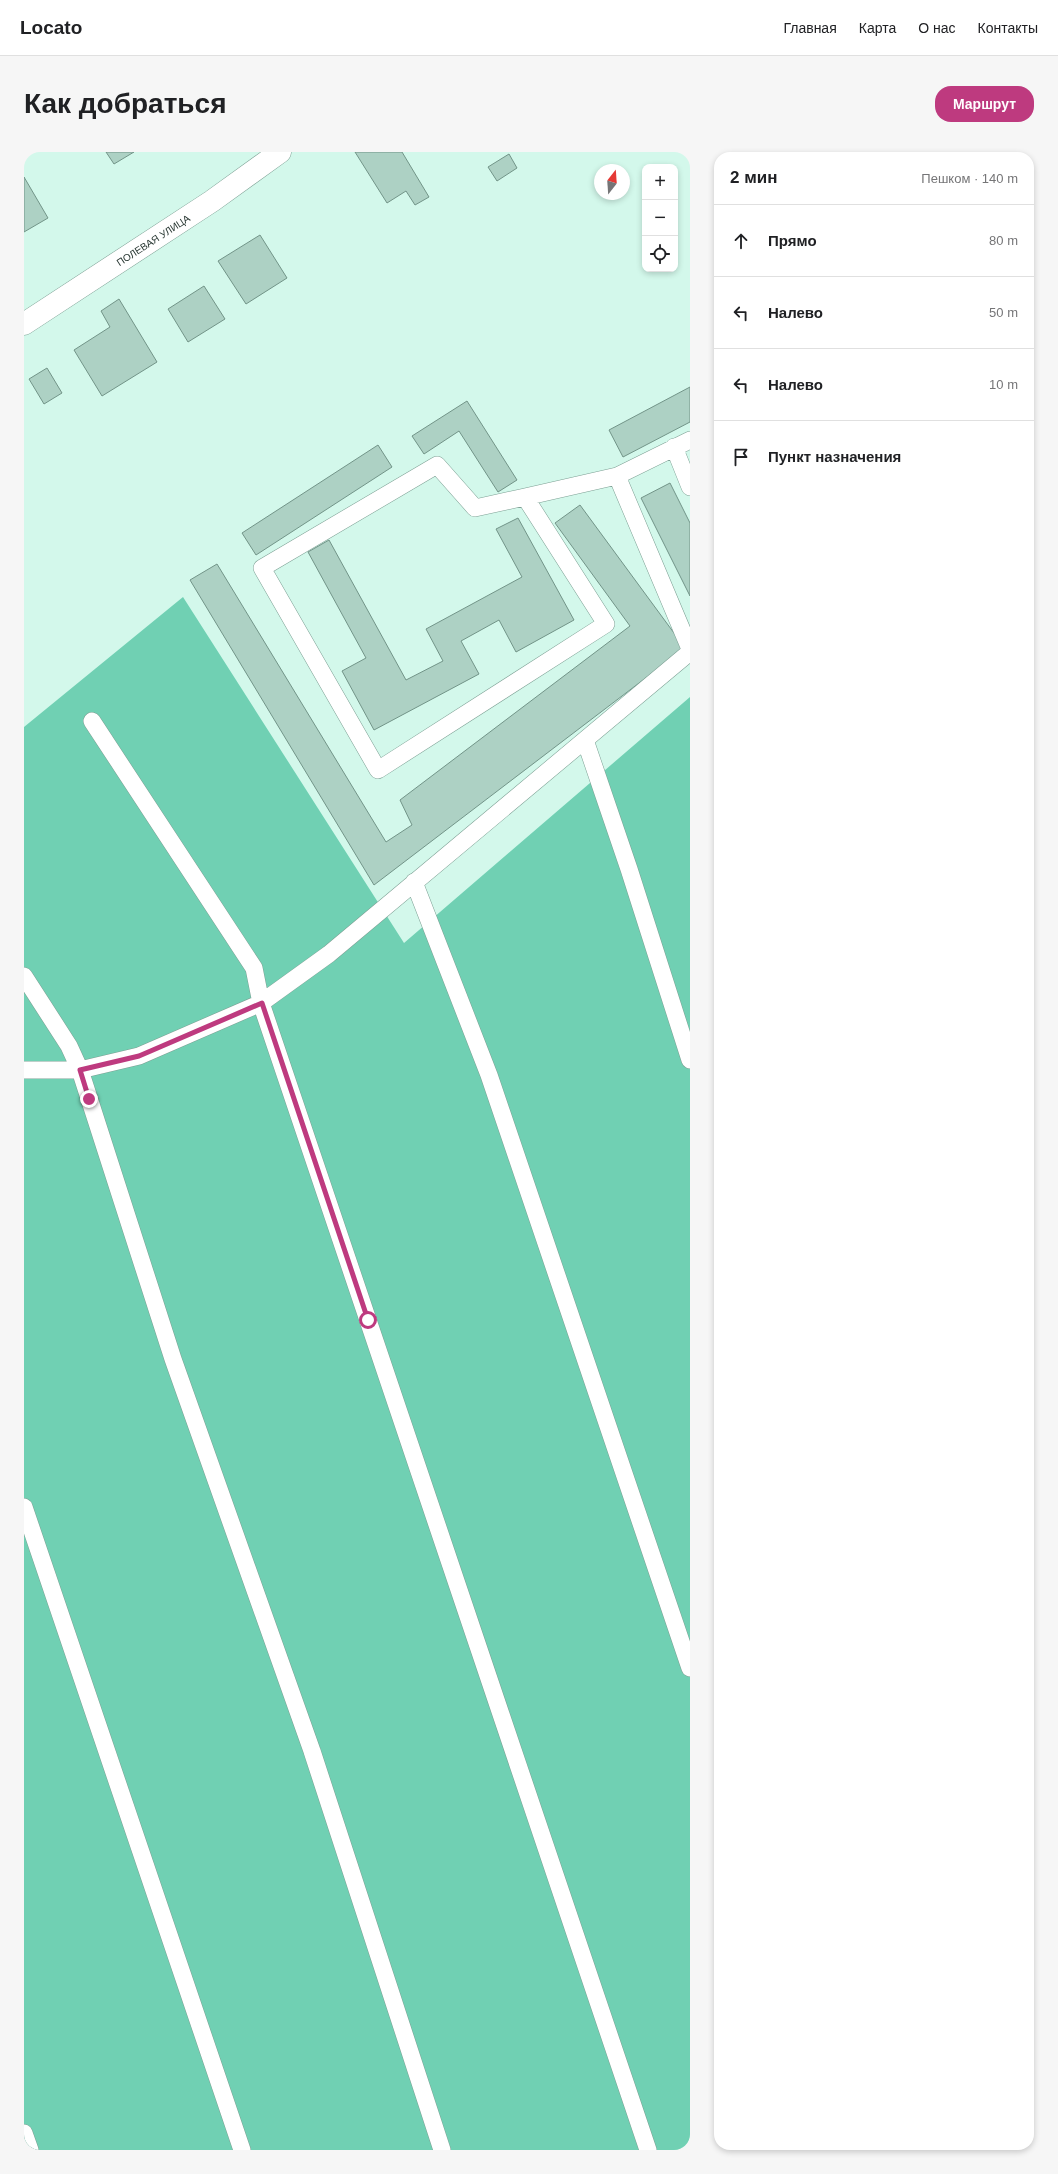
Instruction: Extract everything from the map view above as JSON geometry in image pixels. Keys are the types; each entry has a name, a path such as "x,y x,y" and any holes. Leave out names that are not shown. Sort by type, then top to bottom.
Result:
{"street":[{"name":"ПОЛЕВАЯ УЛИЦА","path":"24,324 212,201 280,152"}],"lane":[{"path":"525,496 606,624 378,770 262,568 437,465 474,508 525,496 617,476 690,440"},
{"path":"674,447 690,487"},
{"path":"24,1070 80,1070 139,1056 262,1003 329,954 690,651 617,476"},
{"path":"92,721 254,968 262,1003 648,2150"},
{"path":"585,740 629,869 690,1060"},
{"path":"414,882 489,1075 690,1668"},
{"path":"24,976 70,1046 80,1070 173,1359 312,1751 442,2150"},
{"path":"24,1507 242,2150"},
{"path":"24,2133 30,2150"}],"green space":[{"path":"183,597 404,943 690,697 690,2150 24,2150 24,727"}],"building":[{"path":"106,152 134,152 114,164"},
{"path":"355,152 402,152 429,197 415,205 406,191 387,203"},
{"path":"509,154 517,168 497,181 488,167"},
{"path":"24,177 48,218 24,232"},
{"path":"260,235 287,278 246,304 218,261"},
{"path":"204,286 225,319 188,342 168,309"},
{"path":"119,299 157,362 102,396 74,350 110,327 101,311"},
{"path":"47,368 62,393 44,404 29,379"},
{"path":"690,387 690,422 623,457 609,430"},
{"path":"467,401 517,480 498,492 459,431 424,454 412,436"},
{"path":"378,445 392,467 256,555 242,533"},
{"path":"670,483 690,523 690,596 641,498"},
{"path":"580,505 685,648 374,885 190,580 217,564 386,842 412,825 400,800 630,626 555,523"},
{"path":"518,518 574,620 516,652 499,620 461,641 479,674 374,730 342,671 366,658 308,552 329,540 406,680 443,661 426,629 522,577 496,529"}],"route":[{"path":"89,1099 80,1070 139,1056 262,1003 368,1320"}]}
